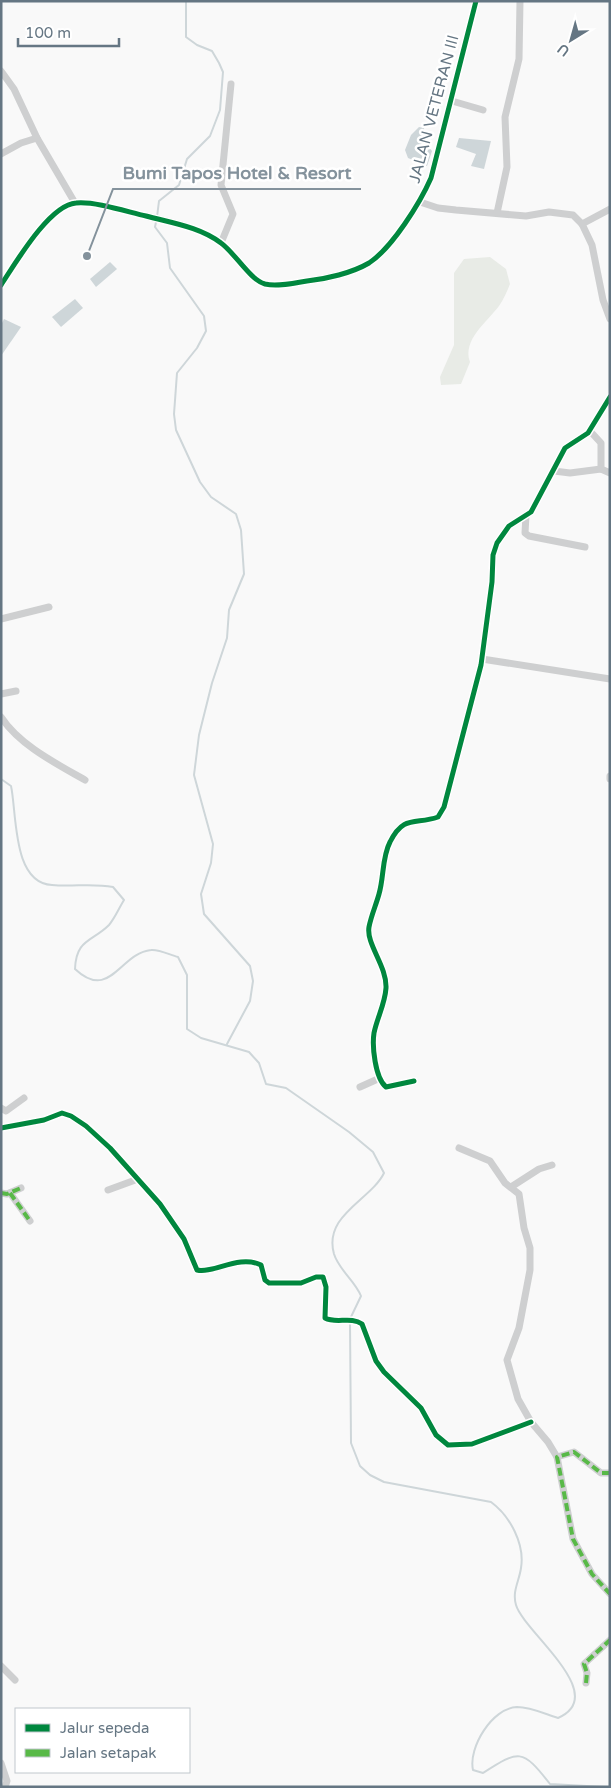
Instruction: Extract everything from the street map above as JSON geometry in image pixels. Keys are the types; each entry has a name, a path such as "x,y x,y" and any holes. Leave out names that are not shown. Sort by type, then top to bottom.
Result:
{"street":[{"name":"JALAN VETERAN III","path":"75,202 110,207 192,228 221,243 239,259 252,275 266,284 288,284 316,280 368,263 380,253 420,202 431,178 476,1"},
{"path":"497,213 507,167 505,117 519,59 520,1"},
{"path":"1,70 18,98 37,138 75,202 57,212 42,225 1,285"},
{"path":"221,243 233,214 221,185 231,84"},
{"path":"452,101 483,110"},
{"path":"1,154 21,143 37,138"},
{"path":"420,202 438,208 526,216 549,212 565,213 579,219 592,245 603,300 610,319"},
{"path":"582,224 610,210"},
{"path":"414,1081 386,1087 380,1078 374,1033 384,997 385,978 381,961 369,936 369,927 380,893 385,855 390,842 403,825 411,821 441,815 459,742 473,702 482,658 492,582 493,555 498,542 508,526 526,515 537,503 569,444 590,431 610,397"},
{"path":"590,431 602,443 601,469"},
{"path":"554,471 570,473 601,469 610,473"},
{"path":"526,515 524,527 525,533 529,536 585,547"},
{"path":"1,619 49,607"},
{"path":"482,658 610,679"},
{"path":"1,694 16,690"},
{"path":"1,717 7,727 19,737 85,780"},
{"path":"360,1087 380,1078"},
{"path":"1,1108 4,1111 24,1098"},
{"path":"1,1128 44,1120 62,1113 67,1114 99,1137 138,1179 178,1228 197,1270 202,1271 248,1261 261,1265 265,1280 269,1283 301,1284 321,1276 325,1280 326,1287 325,1318 357,1320 366,1331 376,1361 384,1372 421,1408 436,1435 448,1445 472,1444 531,1422"},
{"path":"459,1148 490,1161 505,1183 519,1194 531,1256 523,1311 507,1360 515,1383 516,1393 531,1422 548,1442 557,1457 573,1539 592,1574 610,1594"},
{"path":"511,1187 534,1172 552,1165"},
{"path":"108,1190 138,1179"},
{"path":"1,1193 10,1193 20,1188"},
{"path":"10,1193 30,1221"},
{"path":"557,1457 574,1452 601,1473 610,1474"},
{"path":"586,1683 587,1673 584,1664 610,1640"},
{"path":"1,1666 15,1680"},
{"path":"1,1762 8,1781 5,1787"}],"shaded area":[{"path":"419,127 424,128 426,144 432,151 427,166 408,158 405,150 411,135"},
{"path":"459,138 491,141 484,169 471,166 476,154 456,147"},
{"path":"490,257 506,269 510,284 499,306 472,339 468,354 470,362 461,384 441,385 440,377 454,345 454,273 464,259"},
{"path":"110,262 117,269 96,287 90,279"},
{"path":"75,299 83,308 61,327 52,317"},
{"path":"4,319 21,327 1,356 1,325"}],"waterway":[{"path":"157,217 159,201 179,185 187,159 210,136 220,110 223,72 212,51 197,45 186,37 186,1"},
{"path":"156,222 155,227 167,243 170,268 204,316 206,331 197,348 177,373 174,414 176,430 200,482 211,497 236,514 241,530 244,574 229,610 227,638 212,683 199,735 194,775 213,844 211,863 201,894 204,914 250,966 253,981 250,1001 227,1044"},
{"path":"1,779 11,786 16,829 23,860 30,872 39,881 52,885 98,885 113,887 124,900 109,925 82,946 78,952 75,969 87,978 97,980 106,978 114,973 140,953 154,950 178,957 187,975 187,1029 201,1038 249,1052 259,1063 266,1084 286,1088 349,1132 373,1152 384,1173 378,1183 342,1218 335,1229 332,1240 336,1260 361,1296 350,1319"},
{"path":"350,1323 351,1443 360,1466 370,1475 384,1482 491,1502 498,1508 515,1531 521,1550 521,1568 515,1595 516,1605 522,1617 560,1663 570,1679 575,1694 572,1708 558,1718 522,1707 508,1709 499,1714 478,1741 472,1761 473,1770 483,1773 505,1760 520,1756 533,1764 550,1784 605,1787"}],"marked path":[{"path":"1,1193 7,1194 21,1188"},
{"path":"10,1193 30,1221"},
{"path":"610,1473 601,1473 574,1452 557,1457 573,1539 592,1574 610,1594"},
{"path":"586,1683 587,1673 584,1664 610,1640"}],"cycle path":[{"path":"1,285 44,224 66,206 76,203 111,207 195,229 221,243 248,272 259,282 265,284 281,285 322,279 347,273 369,263 396,236 420,200 431,178 476,1"},
{"path":"414,1081 386,1087 379,1077 373,1046 374,1033 386,988 383,972 369,934 369,927 381,887 387,848 400,827 411,822 438,817 444,807 481,665 492,582 493,555 497,543 509,526 531,512 565,448 588,433 610,397"},
{"path":"1,1128 44,1120 62,1113 71,1116 86,1126 110,1148 160,1204 184,1239 197,1270 211,1269 235,1263 253,1262 261,1265 265,1280 269,1283 301,1283 316,1277 323,1277 326,1287 325,1318 329,1320 353,1321 362,1324 376,1361 384,1372 421,1408 436,1435 448,1445 472,1444 531,1422"}],"place":[{"name":"Bumi Tapos Hotel & Resort","path":"87,256"}]}
